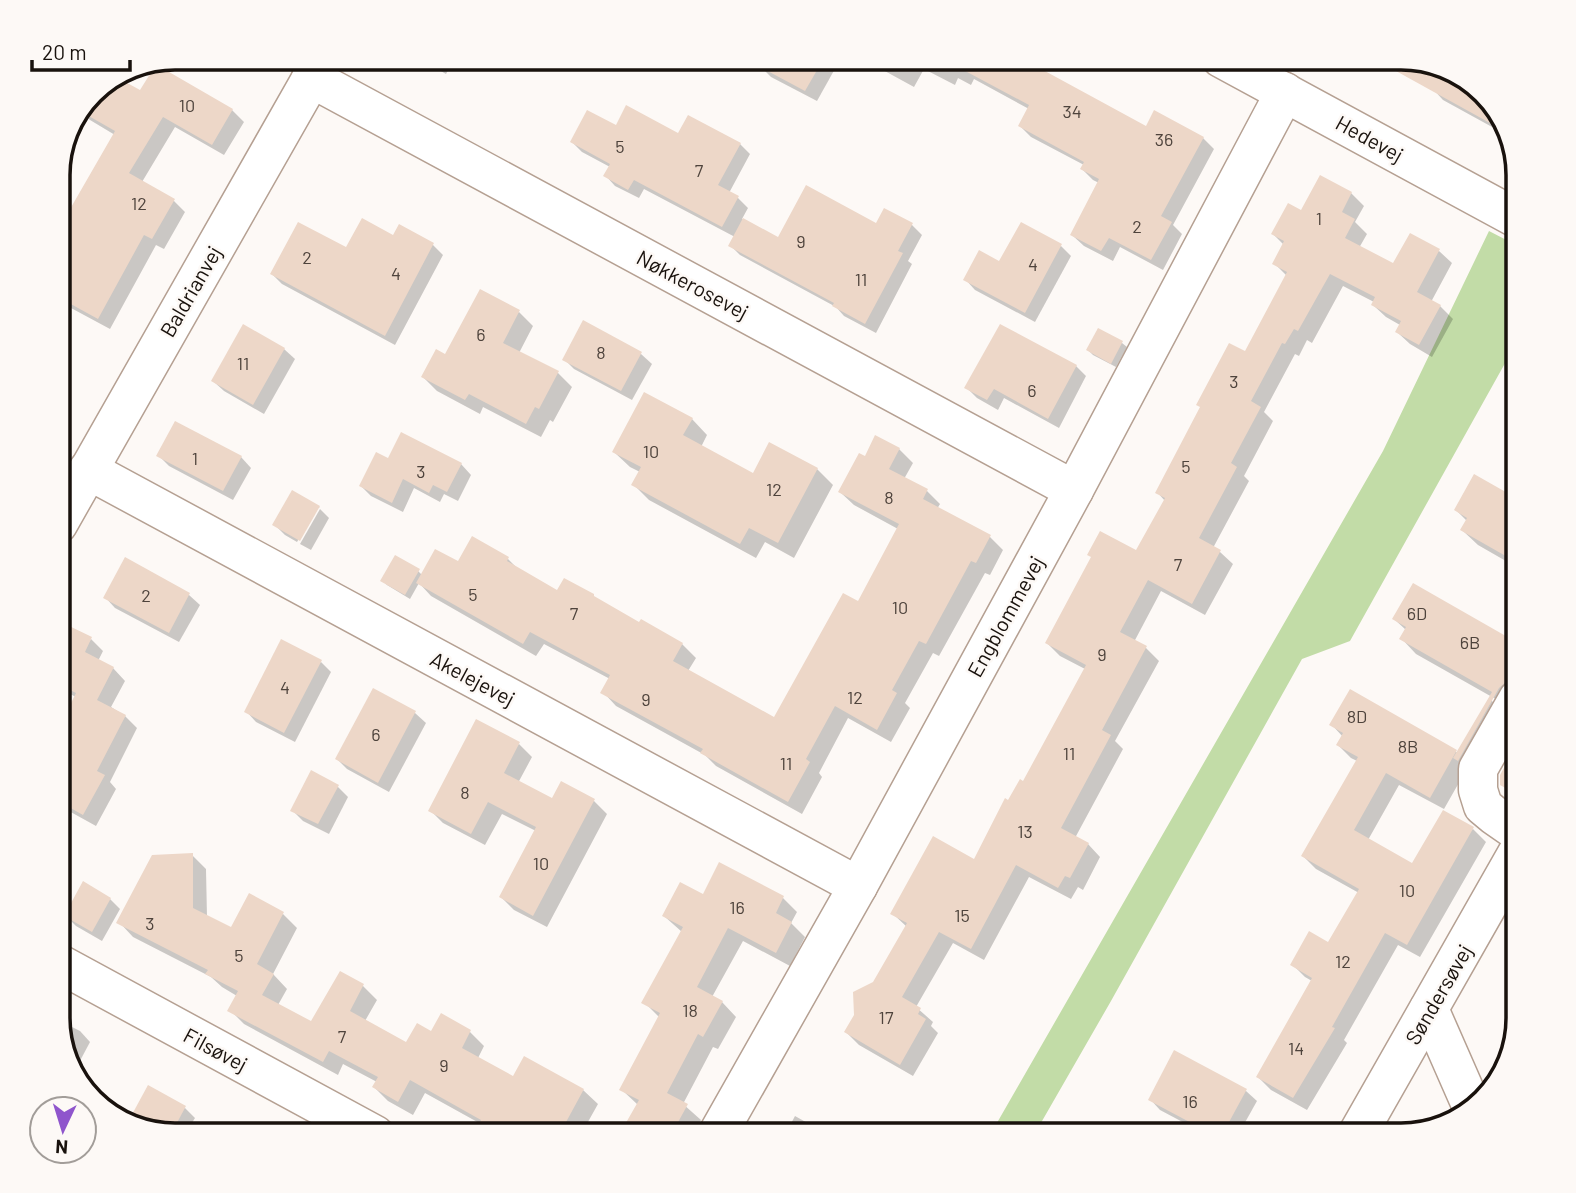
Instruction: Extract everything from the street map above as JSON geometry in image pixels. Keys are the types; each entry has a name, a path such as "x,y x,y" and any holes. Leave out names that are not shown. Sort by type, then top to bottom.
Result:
{"street":[{"name":"Baldrianvej","path":"70,502 316,70"},
{"name":"Nøkkerosevej","path":"321,70 1074,490"},
{"name":"Hedevej","path":"1244,70 1506,212"},
{"name":"Engblommevej","path":"725,1123 858,886 1074,490 1285,92"},
{"name":"Akelejevej","path":"88,470 858,886"},
{"path":"1506,720 1478,769 1478,790 1483,806 1506,824"},
{"name":"Søndersøvej","path":"1364,1123 1506,873"},
{"name":"Filsøvej","path":"70,970 352,1123"},
{"path":"1429,1009 1468,1098"}],"green space":[{"path":"1489,231 1506,240 1506,362 1350,641 1302,659 1041,1123 997,1123 1383,451"}],"building":[{"path":"766,70 817,70 805,91"},
{"path":"963,70 1043,70 1146,126 1154,110 1204,137 1161,216 1172,222 1151,260 1109,238 1101,251 1070,235 1099,179 1080,169 1084,162 1018,126 1029,105"},
{"path":"167,71 233,109 212,145 163,117 129,173 175,199 152,239 144,235 98,319 70,304 70,209 115,131 89,116 106,96 123,84 126,83 140,90 150,73"},
{"path":"1396,71 1414,71 1453,84 1475,101 1492,124"},
{"path":"626,105 678,133 688,115 741,143 718,185 739,196 722,227 634,180 628,190 603,176 610,164 570,142 587,110 616,125"},
{"path":"1320,175 1352,192 1342,212 1355,219 1345,238 1393,263 1410,233 1440,249 1417,292 1441,305 1419,345 1395,332 1401,321 1371,305 1375,297 1330,274 1298,331 1294,329 1285,344 1282,343 1251,401 1261,407 1231,463 1237,467 1199,538 1221,550 1192,604 1148,580 1120,632 1147,646 1102,730 1111,735 1061,828 1089,843 1070,878 1065,876 1058,888 1016,865 971,949 939,932 902,997 921,1008 918,1014 926,1019 900,1065 844,1032 854,1015 853,992 873,982 907,923 890,914 933,836 974,859 1005,798 1008,800 1020,779 1023,781 1086,665 1045,643 1091,557 1087,555 1100,531 1136,550 1165,498 1155,493 1200,407 1196,405 1229,343 1245,351 1287,272 1272,264 1284,241 1271,234 1288,203 1301,210"},
{"path":"806,185 876,223 884,208 913,223 898,251 903,253 865,324 832,306 834,303 728,246 743,218 778,237"},
{"path":"362,218 393,235 399,224 434,243 385,336 270,274 298,222 346,247"},
{"path":"1021,222 1062,244 1025,313 963,280 979,250 999,261"},
{"path":"480,289 520,310 503,343 559,371 539,409 535,407 526,424 469,394 465,400 421,377 436,349 445,354"},
{"path":"583,320 642,352 621,391 562,360"},
{"path":"243,324 285,348 253,405 211,381"},
{"path":"1000,324 1077,365 1048,419 994,389 987,400 964,388"},
{"path":"1098,328 1123,341 1111,364 1086,350"},
{"path":"644,392 693,418 683,435 753,473 769,442 818,468 778,543 749,528 740,544 631,485 641,467 612,452"},
{"path":"175,421 242,456 223,491 156,456"},
{"path":"401,432 462,463 447,492 433,485 429,493 403,479 392,503 359,486 376,452 388,458"},
{"path":"875,435 900,448 889,469 928,489 923,499 991,535 976,563 971,561 926,644 919,641 892,690 897,693 877,730 835,706 806,759 810,762 788,802 700,753 703,749 600,693 610,675 530,632 523,644 416,583 435,549 458,561 472,536 509,557 507,561 557,590 564,578 639,622 641,619 683,643 673,661 774,717 843,593 858,601 899,524 838,492 859,453 865,456"},
{"path":"1474,474 1506,492 1506,556 1460,530 1467,518 1454,510"},
{"path":"292,490 320,506 300,541 272,525"},
{"path":"395,555 420,569 405,595 380,581"},
{"path":"125,557 190,593 169,633 103,598"},
{"path":"1413,583 1506,636 1506,682 1499,688 1458,761 1453,758 1492,692 1399,639 1406,627 1392,619"},
{"path":"70,626 92,637 85,652 114,667 97,700 126,715 97,771 105,775 83,815 70,808 70,705 76,693 70,690"},
{"path":"281,639 322,660 284,733 244,712"},
{"path":"373,688 416,711 378,783 335,759"},
{"path":"1350,689 1457,750 1430,798 1386,773 1354,830 1412,863 1443,810 1474,827 1407,945 1385,933 1332,1027 1335,1028 1293,1098 1256,1077 1312,978 1290,965 1309,931 1328,942 1359,889 1301,856 1358,757 1336,745 1343,733 1329,725"},
{"path":"476,719 520,742 504,773 552,798 561,781 595,799 533,916 499,897 536,827 488,802 471,834 428,811"},
{"path":"1506,764 1506,788 1500,785 1500,775"},
{"path":"311,770 339,785 318,824 290,811"},
{"path":"193,853 193,908 231,927 249,893 284,912 257,964 274,974 262,995 311,1021 340,971 364,984 350,1011 406,1042 417,1023 431,1031 441,1013 471,1030 462,1048 513,1076 524,1056 584,1089 566,1123 479,1123 481,1120 410,1080 398,1102 372,1087 378,1077 329,1051 323,1062 227,1011 238,991 205,974 208,970 116,923 152,855"},
{"path":"719,862 784,896 776,913 792,922 776,953 728,928 697,987 723,1001 703,1037 698,1034 667,1093 688,1104 678,1123 626,1123 639,1100 619,1090 660,1013 641,1003 683,927 662,916 680,882 703,894"},
{"path":"83,881 111,898 92,932 70,919 70,905"},
{"path":"1174,1050 1247,1089 1229,1123 1191,1123 1148,1100"},
{"path":"148,1085 186,1106 177,1123 155,1121 133,1113"}]}
